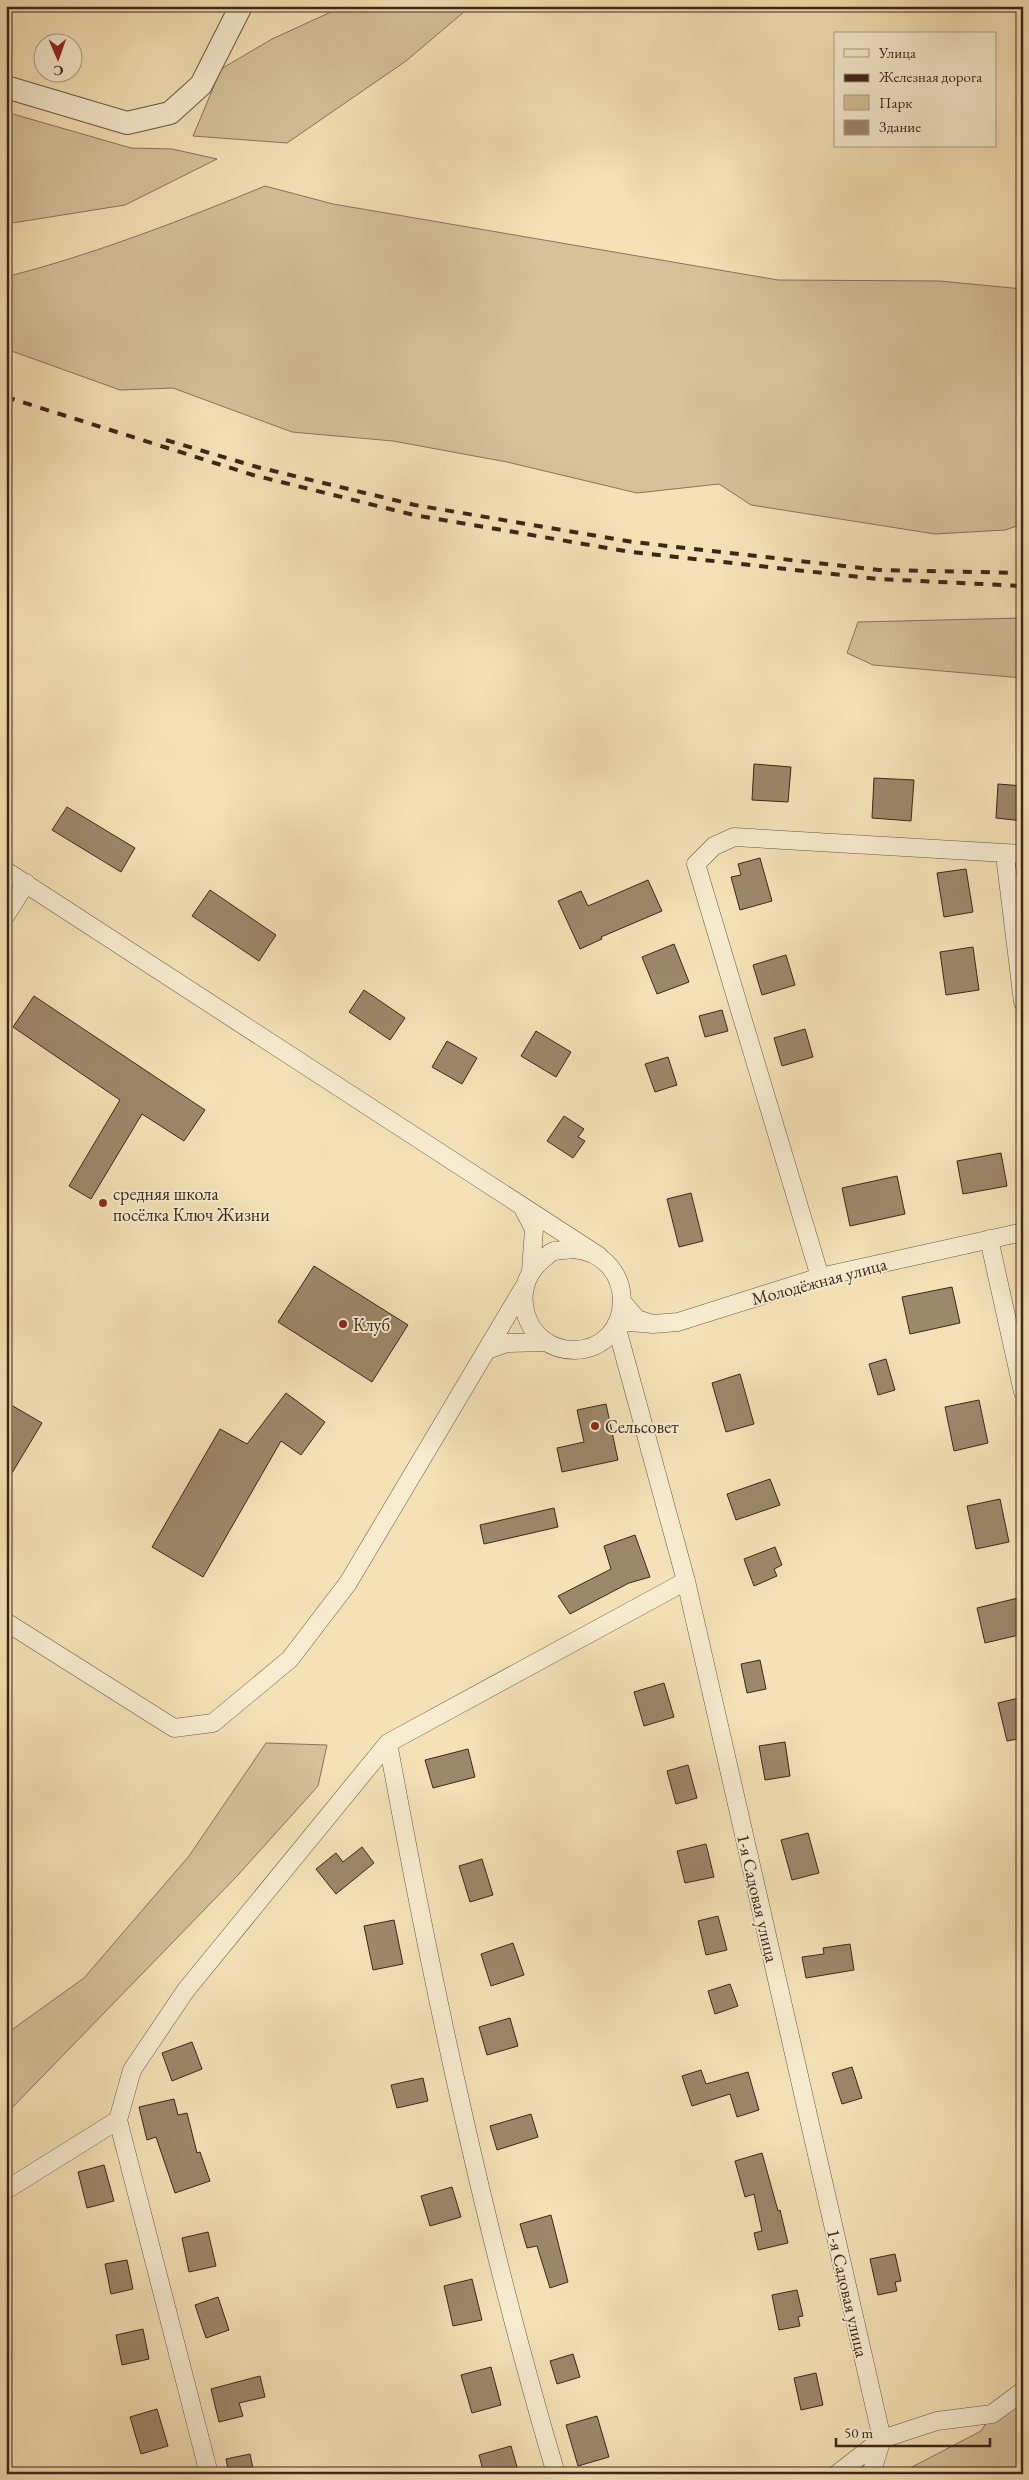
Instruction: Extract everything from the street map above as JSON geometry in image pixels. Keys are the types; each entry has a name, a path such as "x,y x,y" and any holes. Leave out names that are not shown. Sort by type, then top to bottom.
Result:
{"street":[{"path":"6,87 128,123 170,113 201,84 241,6"},
{"path":"820,1277 696,864 714,846 734,837 1014,855 1023,1002"},
{"path":"6,871 599,1256 608,1264 618,1278 623,1303 616,1325 602,1340 576,1350 563,1349 546,1342 533,1331 525,1315 522,1298 528,1279 534,1229 523,1207"},
{"path":"6,915 26,884"},
{"name":"Молодёжная улица","path":"616,1325 630,1322 653,1324 678,1322 820,1277 1023,1232"},
{"path":"989,1239 1023,1392"},
{"path":"6,1622 174,1728 213,1722 290,1659 348,1583 528,1279 552,1251 582,1250 599,1256"},
{"path":"623,1303 637,1319 653,1324"},
{"name":"1-я Садовая улица","path":"616,1325 686,1581 882,2439"},
{"path":"486,1350 507,1343 546,1342"},
{"path":"209,2474 118,2120 132,2070 186,1990 388,1743 686,1581"},
{"path":"388,1743 410,1865 470,2141 526,2375 556,2474"},
{"path":"6,2190 118,2120"},
{"path":"837,2474 882,2439 937,2422 992,2414 1023,2391"},
{"path":"871,2474 882,2439"}],"green space":[{"path":"344,6 471,6 406,61 287,143 193,136 221,69 272,39"},
{"path":"6,112 131,148 172,149 217,159 125,205 6,224"},
{"path":"265,186 333,204 778,280 940,281 1023,289 1023,524 1005,530 935,534 751,505 719,484 637,493 507,462 393,441 292,432 173,388 120,390 6,349 6,277 72,258 137,236"},
{"path":"1023,618 1023,678 873,665 847,653 858,622"},
{"path":"266,1743 327,1745 318,1786 238,1875 6,2114 6,2034 84,1978 189,1856"},
{"path":"1023,2391 1023,2474 908,2474 912,2467 981,2431 992,2414"}],"building":[{"path":"754,764 791,767 788,802 752,800"},
{"path":"874,778 914,780 911,821 872,818"},
{"path":"998,784 1023,786 1023,821 996,818"},
{"path":"67,807 135,848 121,872 52,830"},
{"path":"760,858 772,901 740,910 731,877 741,875 738,864"},
{"path":"966,869 973,912 944,917 937,873"},
{"path":"648,880 662,911 601,937 602,939 580,949 558,901 581,891 588,906"},
{"path":"210,890 276,935 259,961 192,916"},
{"path":"674,944 689,982 657,994 642,957"},
{"path":"973,947 979,990 946,995 940,952"},
{"path":"786,955 795,985 762,995 753,965"},
{"path":"364,990 405,1018 390,1040 349,1012"},
{"path":"34,996 205,1110 184,1141 142,1114 91,1199 69,1186 120,1100 13,1027"},
{"path":"722,1010 728,1031 705,1037 699,1016"},
{"path":"805,1029 813,1057 782,1066 774,1038"},
{"path":"536,1031 571,1052 556,1077 521,1056"},
{"path":"447,1041 477,1058 462,1084 432,1067"},
{"path":"668,1057 677,1085 655,1092 645,1064"},
{"path":"564,1116 584,1129 578,1137 585,1141 573,1158 547,1141"},
{"path":"1001,1153 1007,1186 963,1194 957,1161"},
{"path":"897,1176 905,1214 850,1226 842,1188"},
{"path":"691,1193 703,1241 679,1247 667,1199"},
{"name":"Клуб","path":"314,1266 408,1325 372,1382 278,1322"},
{"path":"952,1287 960,1323 910,1334 902,1297"},
{"path":"886,1359 895,1390 878,1395 869,1364"},
{"path":"740,1374 754,1424 726,1432 712,1383"},
{"path":"286,1393 325,1422 301,1455 281,1441 203,1577 152,1547 220,1429 247,1444"},
{"path":"979,1400 988,1443 954,1451 945,1407"},
{"path":"6,1402 42,1423 6,1483"},
{"name":"Сельсовет","path":"606,1404 618,1460 562,1472 557,1448 584,1442 577,1410"},
{"path":"770,1479 780,1505 736,1520 727,1494"},
{"path":"1000,1499 1009,1542 976,1549 967,1506"},
{"path":"554,1508 558,1527 484,1544 480,1525"},
{"path":"635,1535 650,1577 629,1583 570,1614 558,1596 611,1569 604,1546"},
{"path":"775,1547 782,1565 774,1569 777,1576 754,1586 744,1559"},
{"path":"1018,1598 1023,1619 1023,1634 985,1643 977,1608"},
{"path":"760,1660 766,1689 747,1693 741,1664"},
{"path":"664,1683 674,1717 644,1726 634,1692"},
{"path":"1023,1697 1023,1738 1007,1741 998,1703"},
{"path":"785,1742 790,1776 765,1780 759,1746"},
{"path":"468,1749 475,1777 433,1788 425,1760"},
{"path":"688,1765 697,1798 676,1804 667,1771"},
{"path":"808,1833 819,1873 792,1880 781,1840"},
{"path":"706,1844 714,1877 685,1883 677,1851"},
{"path":"362,1847 374,1863 336,1894 316,1869 336,1853 343,1862"},
{"path":"482,1859 493,1895 470,1902 459,1866"},
{"path":"718,1916 727,1950 706,1955 698,1921"},
{"path":"394,1920 403,1964 373,1970 364,1926"},
{"path":"513,1943 524,1975 491,1986 481,1954"},
{"path":"850,1944 854,1970 806,1978 802,1957 824,1954 823,1948"},
{"path":"730,1984 738,2006 715,2014 708,1991"},
{"path":"510,2018 518,2046 487,2055 479,2027"},
{"path":"192,2042 202,2069 172,2081 162,2053"},
{"path":"852,2067 862,2098 842,2104 832,2073"},
{"path":"701,2070 706,2084 748,2072 759,2110 737,2117 730,2094 692,2106 682,2076"},
{"path":"423,2078 428,2101 397,2108 391,2085"},
{"path":"174,2099 178,2115 187,2113 197,2153 200,2152 210,2181 175,2193 156,2137 147,2140 139,2107"},
{"path":"531,2114 538,2137 497,2150 490,2126"},
{"path":"762,2153 788,2243 758,2250 754,2233 762,2231 754,2194 745,2197 735,2161"},
{"path":"104,2165 114,2201 87,2208 78,2172"},
{"path":"452,2187 461,2217 430,2226 421,2196"},
{"path":"551,2215 568,2282 550,2288 537,2246 527,2248 520,2224"},
{"path":"208,2232 216,2266 189,2272 182,2238"},
{"path":"895,2254 901,2281 895,2282 897,2291 878,2295 870,2259"},
{"path":"127,2260 133,2289 111,2294 105,2264"},
{"path":"472,2279 482,2320 453,2326 444,2286"},
{"path":"797,2290 803,2316 798,2317 800,2326 779,2330 772,2295"},
{"path":"218,2297 229,2330 206,2338 195,2305"},
{"path":"143,2329 149,2359 122,2365 116,2335"},
{"path":"573,2354 580,2377 557,2384 550,2361"},
{"path":"491,2367 501,2405 472,2413 461,2375"},
{"path":"816,2373 823,2405 801,2410 794,2378"},
{"path":"260,2376 265,2397 239,2403 243,2416 219,2422 211,2389"},
{"path":"157,2409 168,2446 141,2454 130,2417"},
{"path":"597,2416 609,2457 578,2466 566,2425"},
{"path":"511,2446 519,2474 484,2474 479,2455"},
{"path":"250,2454 254,2474 229,2474 226,2459"}],"railway":[{"path":"6,397 253,475 414,515 631,552 878,579 1023,586"},
{"path":"166,440 257,467 415,505 633,542 879,570 1023,573"}],"place":[{"name":"средняя школа посёлка Ключ Жизни","path":"103,1203"},
{"name":"Клуб","path":"343,1324"},
{"name":"Сельсовет","path":"595,1426"}]}
